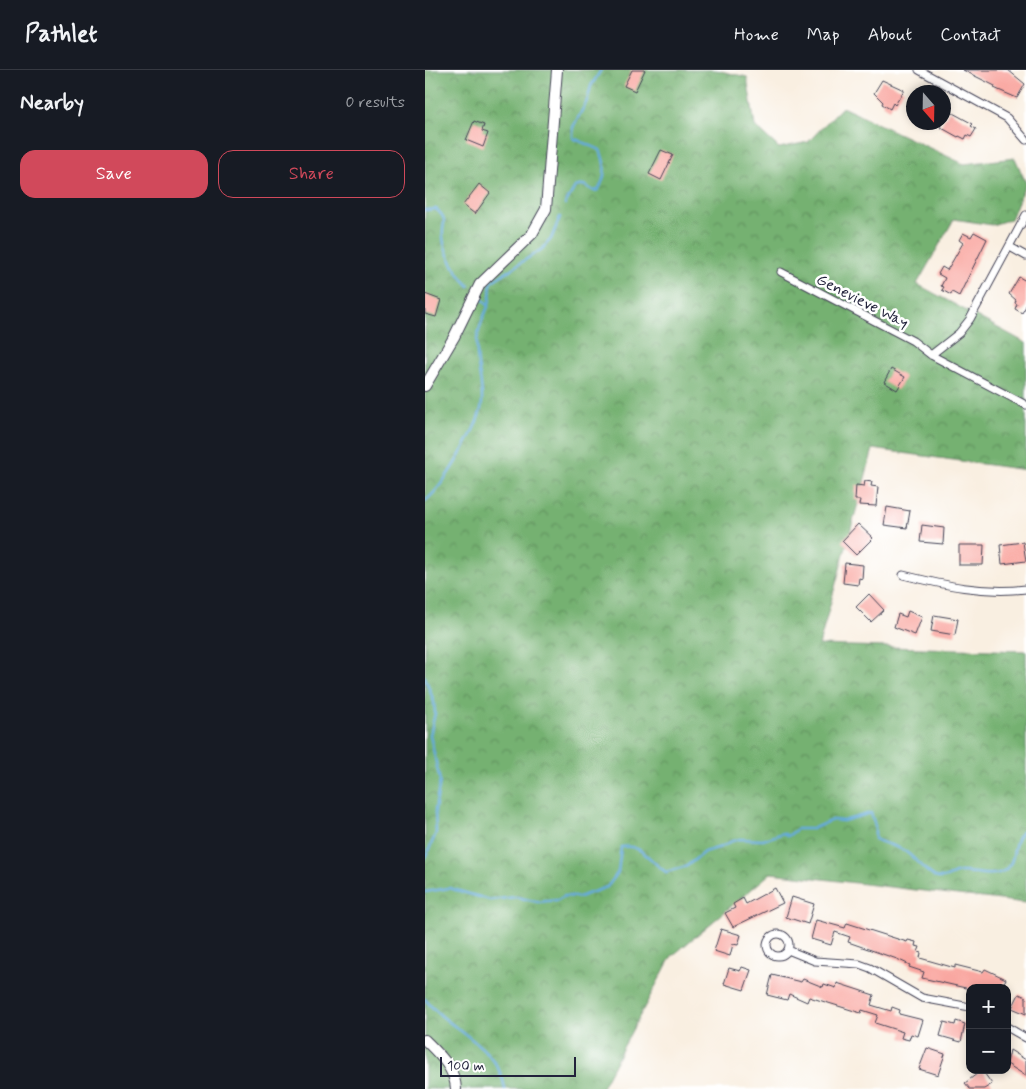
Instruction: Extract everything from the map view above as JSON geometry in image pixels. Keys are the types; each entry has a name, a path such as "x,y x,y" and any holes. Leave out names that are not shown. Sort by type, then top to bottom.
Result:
{"street":[{"path":"425,386 454,338 480,284 519,248 540,223 545,209 557,70"},
{"path":"919,70 1007,118 1026,140"},
{"path":"931,355 959,333 970,319 1026,215"},
{"path":"1010,247 1026,256"},
{"name":"Genevieve Way","path":"781,272 913,341 931,355 1026,404"},
{"path":"903,576 972,590 993,592 1026,589"},
{"path":"788,950 815,961 859,964 870,968 922,998 966,1006"},
{"path":"1010,1029 1026,1038"},
{"path":"425,1040 451,1071 456,1089"}],"green space":[{"path":"425,70 716,70 747,77 755,126 779,148 808,142 842,107 964,164 1015,158 1026,183 1011,219 992,225 954,219 917,284 1026,343 1026,470 873,449 819,645 1026,651 1026,903 771,873 671,957 601,1089 425,1089"}],"building":[{"path":"632,70 645,70 635,91 624,86"},
{"path":"963,70 1008,70 1025,84 1017,98 994,88 995,86"},
{"path":"882,80 904,90 895,105 893,103 890,109 882,104 883,102 874,93"},
{"path":"951,112 973,124 971,126 976,129 971,137 967,135 965,139 945,130 951,130"},
{"path":"474,121 484,125 482,131 488,133 483,147 466,140"},
{"path":"661,150 673,155 661,180 649,174"},
{"path":"479,184 490,193 475,214 463,205"},
{"path":"974,232 987,239 959,296 952,292 951,295 942,290 944,287 941,286 945,278 938,274 942,267 947,270 952,262 963,243 959,240 963,233 971,237"},
{"path":"1019,277 1026,281 1026,306 1022,313 1015,309 1016,300 1009,294"},
{"path":"425,294 441,300 436,317 425,314"},
{"path":"891,369 905,377 897,390 884,382"},
{"path":"865,481 872,482 871,486 878,487 876,506 859,505 860,500 855,500 856,485 864,486"},
{"path":"887,507 910,511 907,528 884,525"},
{"path":"858,524 873,538 856,555 842,541"},
{"path":"922,525 944,528 943,544 920,542"},
{"path":"1023,542 1026,561 1002,564 1000,545"},
{"path":"959,545 984,545 983,565 959,565"},
{"path":"845,563 863,565 862,579 859,578 858,585 843,583"},
{"path":"869,594 884,610 871,622 856,607"},
{"path":"908,611 922,617 915,635 894,627 898,614 906,617"},
{"path":"934,615 958,619 955,635 931,631"},
{"path":"775,888 783,903 733,927 725,913 735,908 733,904 743,898 746,904"},
{"path":"792,897 814,904 808,924 786,917"},
{"path":"816,920 845,928 847,923 907,942 908,940 916,942 915,946 920,947 918,952 921,953 920,958 955,968 955,965 983,972 985,969 1006,979 1003,984 966,984 966,988 922,978 924,972 909,967 910,965 897,959 848,942 850,937 835,932 831,945 811,939"},
{"path":"721,929 741,935 738,945 733,944 730,956 714,951"},
{"path":"742,967 751,970 744,990 724,984 729,968 740,971"},
{"path":"772,975 801,982 803,979 823,987 824,984 836,988 837,983 874,995 871,1005 891,1011 892,1007 900,1010 899,1014 923,1020 918,1036 911,1034 909,1040 901,1038 903,1032 875,1023 878,1015 862,1010 861,1013 809,997 807,1002 789,994 787,1000 767,995"},
{"path":"1019,994 1026,997 1026,1014 1012,1008"},
{"path":"956,1021 965,1024 961,1042 940,1036 944,1022 955,1025"},
{"path":"927,1048 945,1054 938,1075 919,1069"},
{"path":"1011,1051 1026,1060 1026,1076 1011,1067"},
{"path":"977,1074 985,1074 992,1084 984,1089 970,1089 965,1083"}],"waterway":[{"path":"565,204 575,187 584,185 594,191 598,190 603,180 604,165 600,150 573,138 573,127 587,101 591,86 601,70"},
{"path":"425,210 436,209 443,216 443,237 446,250 456,270 469,286"},
{"path":"425,501 433,494 451,470 468,440 480,412 482,394 477,357 477,341 489,304 491,282 542,249 551,239 560,217"},
{"path":"482,299 488,305"},
{"path":"425,677 434,702 435,713 430,735 440,781 435,810 436,833 425,859"},
{"path":"425,892 449,888 490,900 516,897 538,902 558,900 564,896 579,897 607,887 618,872 621,847 635,848 666,872 687,866 704,852 721,847 732,841 740,839 763,840 783,833 788,836 797,829 812,829 832,820 843,821 871,813 875,826 875,839 903,850 935,877 942,878 960,872 994,874 1000,873 1009,866 1017,839 1026,828"},
{"path":"425,999 447,1021 472,1039 493,1060 501,1073 505,1089"}]}
